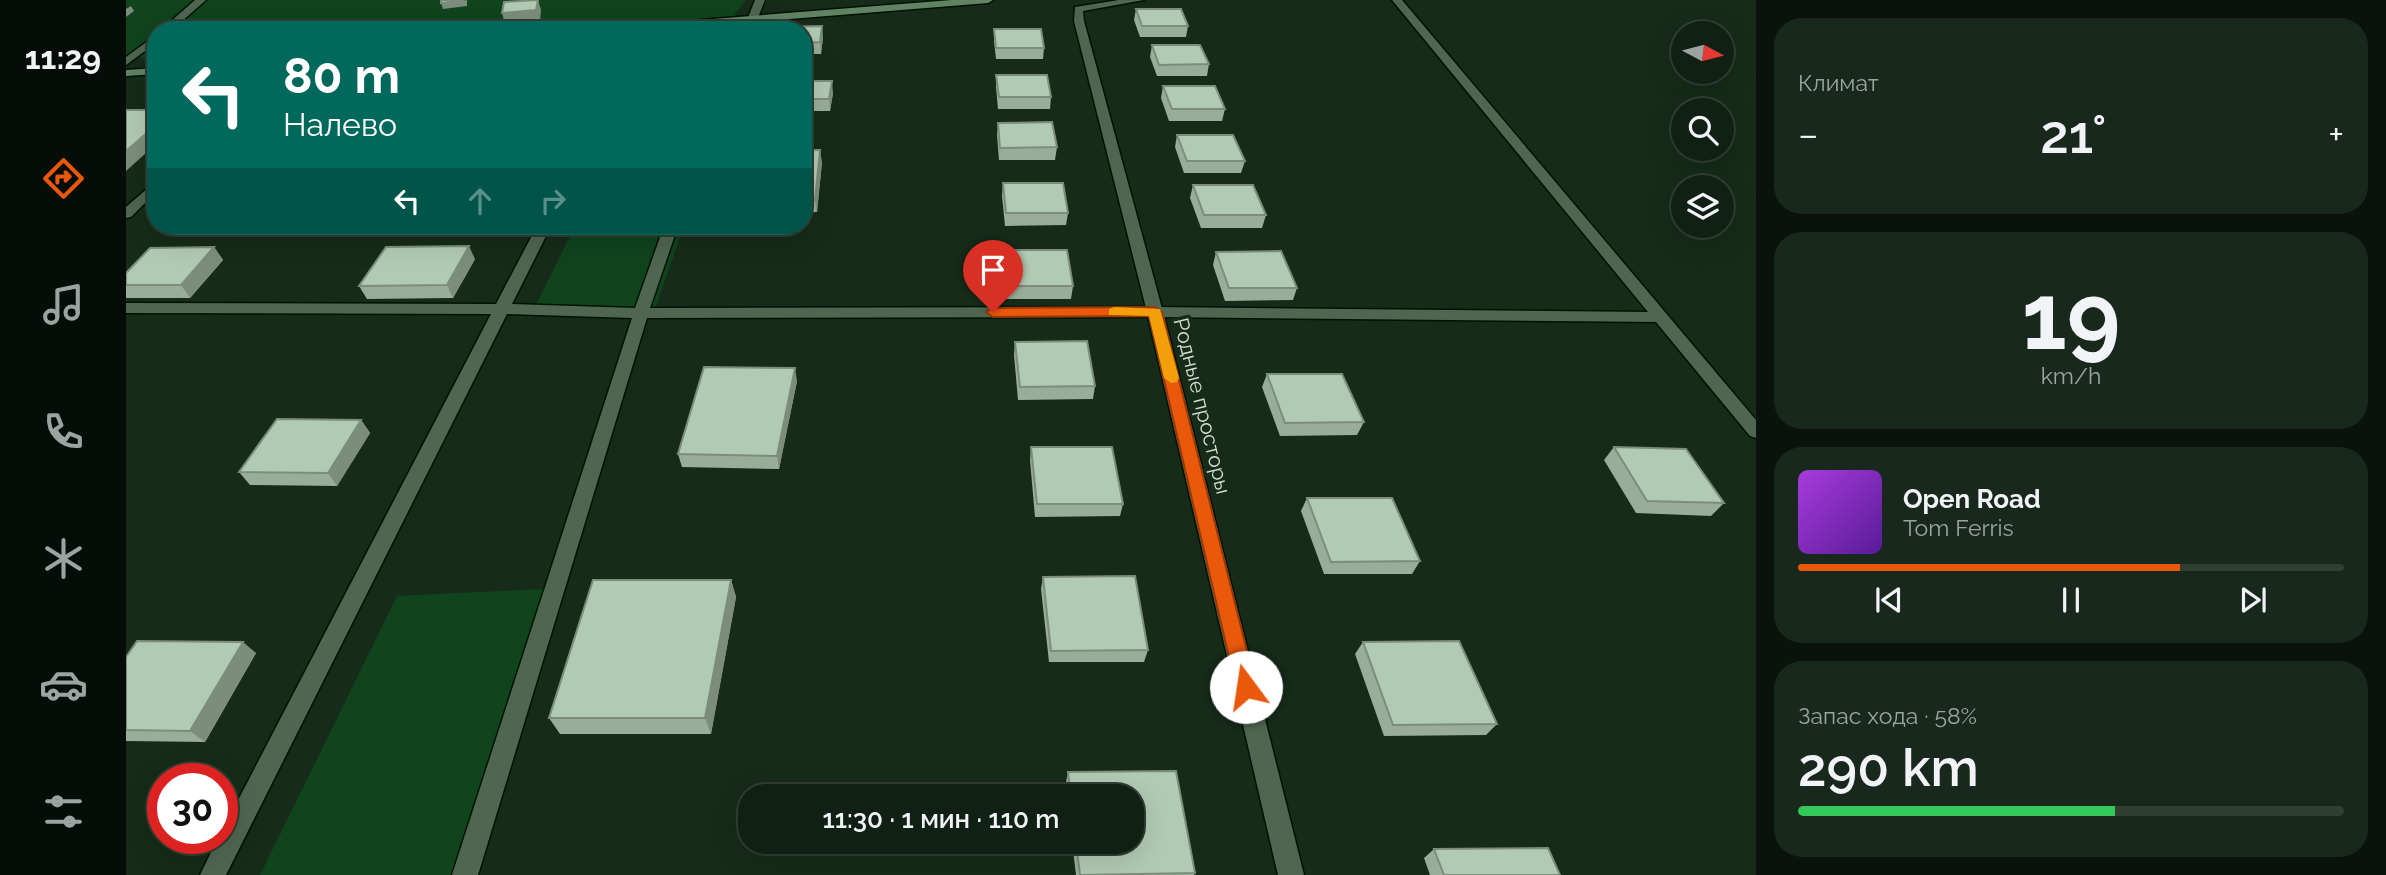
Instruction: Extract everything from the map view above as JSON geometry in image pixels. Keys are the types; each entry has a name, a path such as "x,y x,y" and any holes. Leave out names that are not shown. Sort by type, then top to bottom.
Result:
{"street":[{"path":"176,21 201,0"},
{"path":"752,20 760,0"},
{"path":"738,21 988,0"},
{"name":"Родные просторы","path":"1139,0 1078,9 1155,312 1291,875"},
{"path":"1397,0 1756,432"},
{"path":"126,62 147,45"},
{"path":"126,72 147,71"},
{"path":"126,214 147,194"},
{"path":"213,875 539,235"},
{"path":"465,875 668,235"},
{"path":"126,308 1660,317"}],"green space":[{"path":"126,0 746,0 735,14 739,21 147,21 147,58 126,59"},
{"path":"571,235 681,235 655,309 534,309"},
{"path":"565,588 472,875 260,875 397,596"}],"building":[{"path":"441,0 464,0 441,3"},
{"path":"538,0 536,10 502,13 504,2"},
{"path":"1136,9 1181,9 1188,26 1142,26"},
{"path":"812,26 822,26 820,42 812,42"},
{"path":"994,29 1041,29 1044,48 996,48"},
{"path":"1152,45 1200,45 1209,64 1159,65"},
{"path":"996,75 1047,75 1051,97 999,97"},
{"path":"812,81 832,81 829,99 812,99"},
{"path":"1163,86 1215,86 1225,109 1172,109"},
{"path":"147,110 147,133 126,151 126,111"},
{"path":"1052,122 1057,147 1000,148 998,123"},
{"path":"1177,135 1233,135 1245,161 1187,161"},
{"path":"812,150 820,150 815,200 812,200"},
{"path":"1003,183 1063,183 1068,213 1006,213"},
{"path":"1193,185 1253,185 1266,215 1204,215"},
{"path":"469,246 447,285 359,286 386,247"},
{"path":"214,247 181,285 126,285 126,273 150,248"},
{"path":"1002,250 1067,250 1073,286 1005,286"},
{"path":"1281,251 1297,288 1229,288 1216,252"},
{"path":"1087,341 1095,386 1020,387 1015,342"},
{"path":"704,367 795,368 777,456 678,454"},
{"path":"1267,374 1342,374 1364,422 1285,423"},
{"path":"277,419 361,420 328,473 239,472"},
{"path":"1031,447 1112,447 1123,504 1037,504"},
{"path":"1614,447 1686,449 1724,503 1647,501"},
{"path":"1307,498 1392,498 1420,561 1331,562"},
{"path":"1135,576 1148,650 1051,651 1043,577"},
{"path":"593,580 731,580 705,718 549,718"},
{"path":"137,641 243,642 190,731 126,730 126,657"},
{"path":"1459,641 1497,724 1393,725 1363,642"},
{"path":"1176,771 1195,873 1080,875 1077,854 1144,854 1144,784 1070,784 1068,772"},
{"path":"1548,848 1560,875 1444,875 1434,849"}],"slow traffic":[{"path":"1114,312 1155,312 1171,378"}],"route":[{"path":"993,312 1155,312 1246,687"}]}
